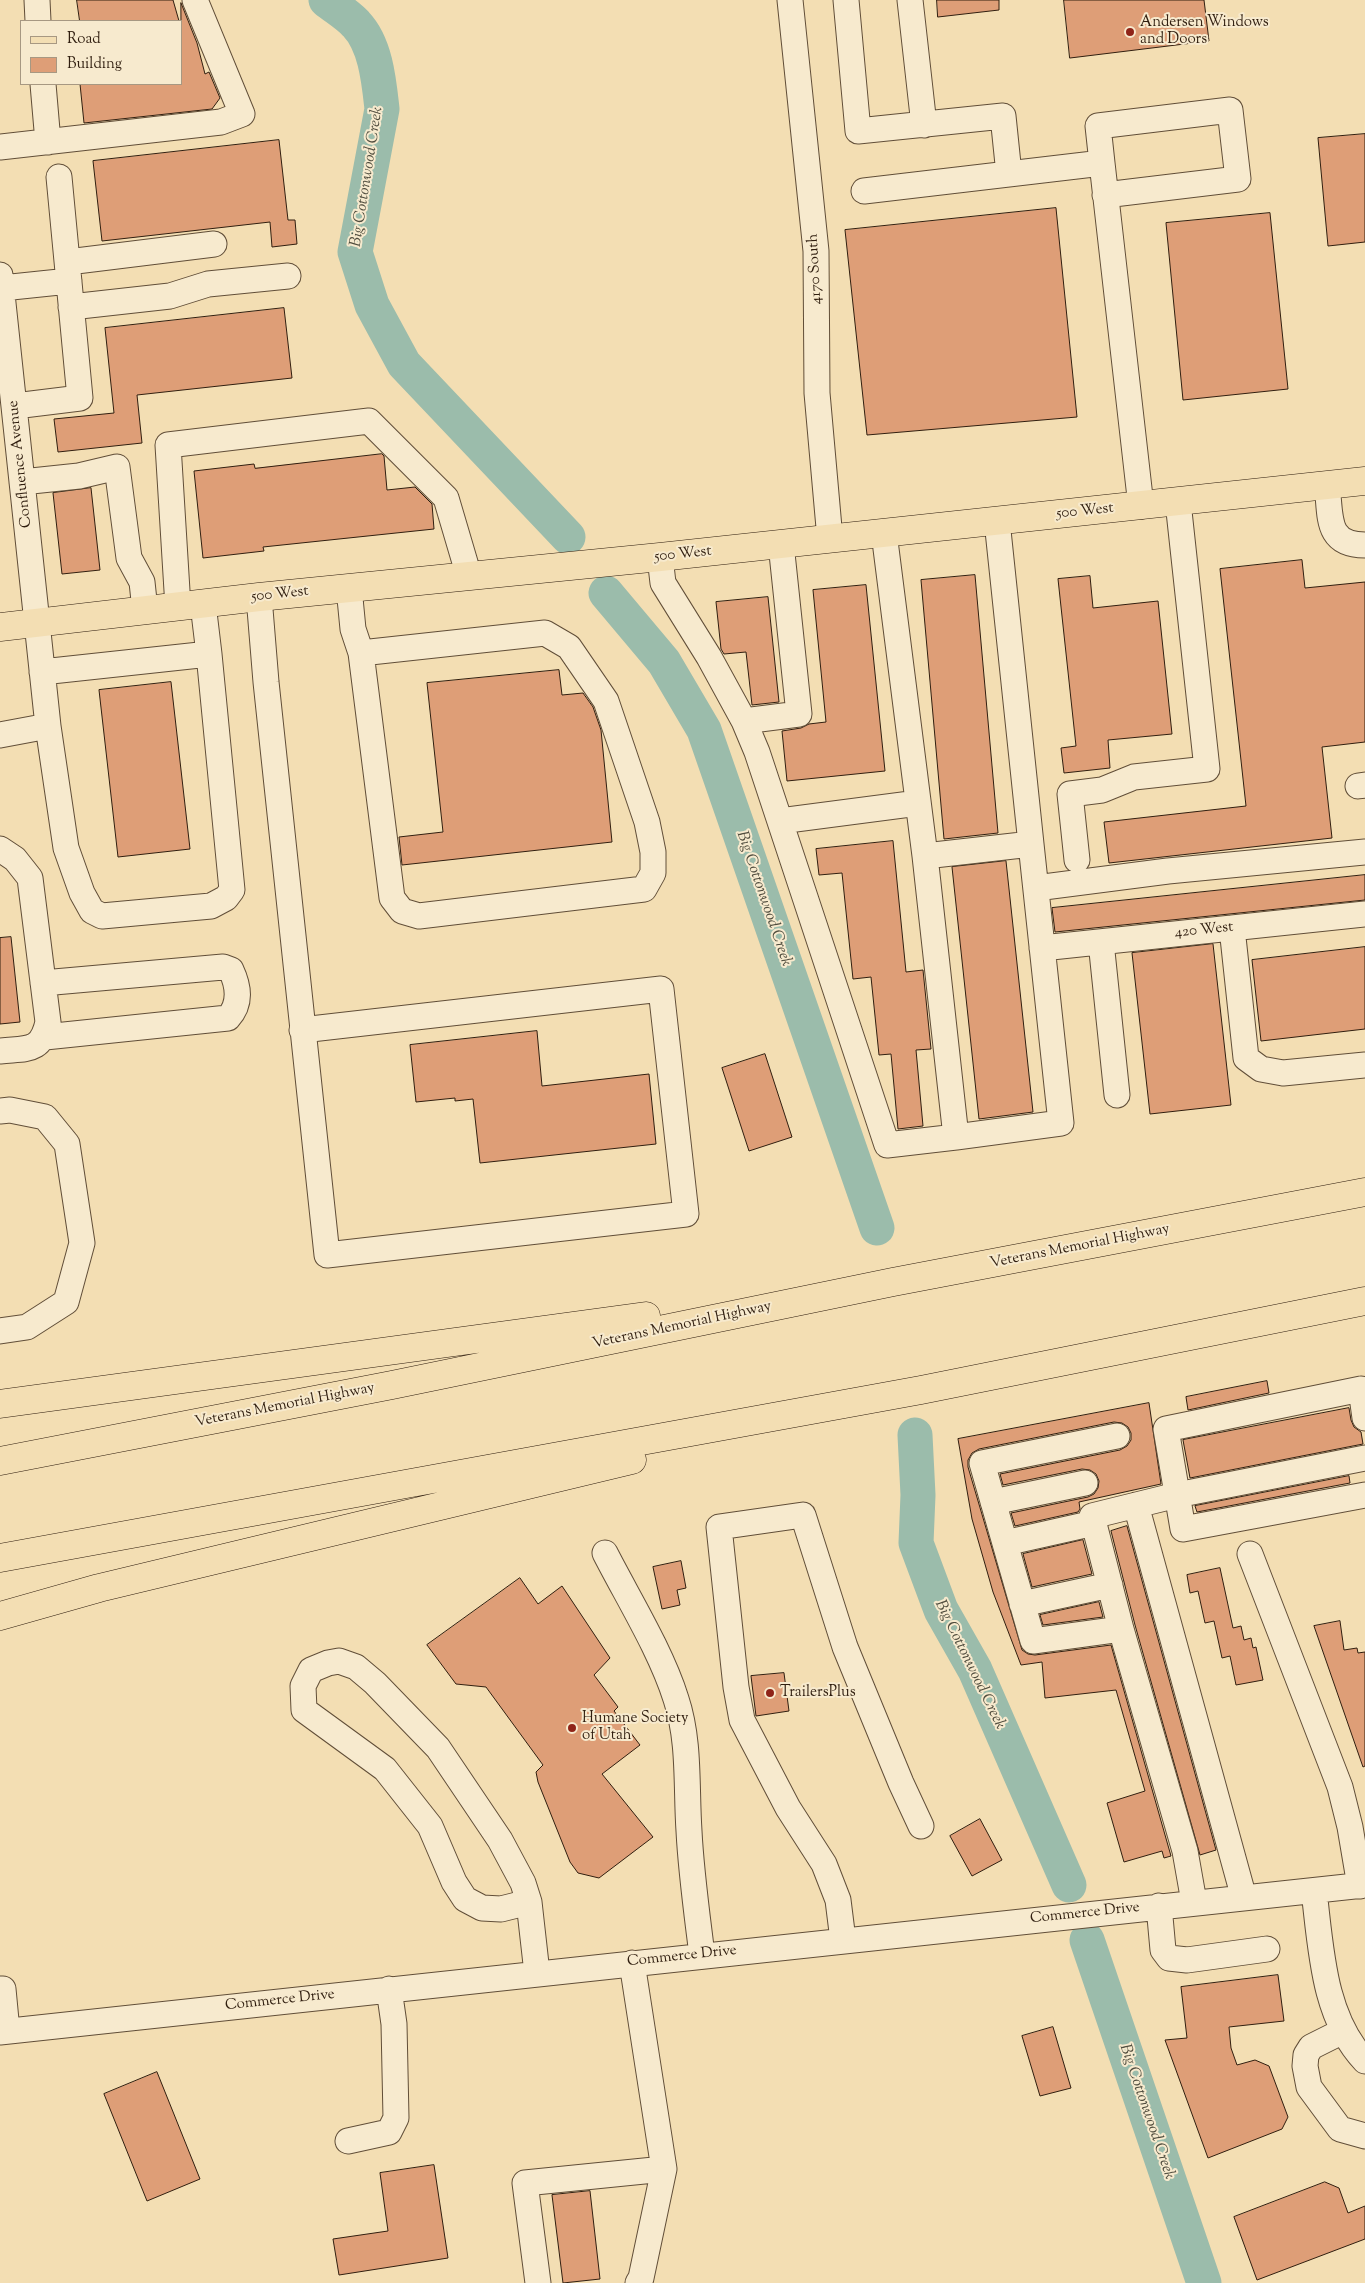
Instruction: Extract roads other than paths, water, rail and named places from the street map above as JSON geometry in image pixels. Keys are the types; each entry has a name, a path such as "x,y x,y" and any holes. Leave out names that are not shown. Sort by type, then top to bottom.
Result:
{"main road":[{"name":"500 West","path":"0,627 190,605 660,557 1365,481"},
{"name":"Veterans Memorial Highway","path":"0,1461 401,1384 892,1282 1365,1192"},
{"path":"0,1404 892,1282"},
{"path":"0,1558 921,1390 1365,1301"},
{"path":"0,1616 99,1588 921,1390"}],"street":[{"path":"37,0 38,20"},
{"path":"0,147 221,122 242,114 195,0"},
{"name":"4170 South","path":"790,0 816,251 817,393 830,539"},
{"path":"846,0 858,131 1003,116 1009,174"},
{"path":"910,0 924,125"},
{"path":"44,85 48,142"},
{"path":"1104,195 1238,179 1230,110 1098,126 1104,195 1141,506"},
{"path":"864,191 1102,163"},
{"path":"15,406 80,398 59,177"},
{"path":"1,282 68,272 214,244"},
{"path":"71,307 170,296 208,284 288,276"},
{"name":"Confluence Avenue","path":"1,282 6,376 15,406 48,726 66,848 82,893 92,911 102,916 211,906 226,898 232,890 209,654"},
{"path":"42,672 209,654 190,605 168,445 369,421 446,498 469,576"},
{"path":"22,482 79,476 117,467 129,558 142,582 145,610"},
{"path":"1327,485 1332,528 1337,537 1347,544 1365,545"},
{"path":"1077,860 1070,794 1102,790 1134,777 1207,769 1178,502"},
{"path":"660,557 663,583 709,657 744,721 780,821 887,1145 1061,1123 996,521"},
{"path":"884,533 918,803 956,1137"},
{"path":"744,721 799,714 782,544"},
{"path":"349,588 353,629 361,654 392,898 402,911 419,916 644,890 653,873 653,852 647,822 606,701 569,647 546,633 361,654"},
{"path":"259,598 302,1030 327,1255 686,1214 661,989 302,1030"},
{"path":"0,735 48,726"},
{"path":"780,821 918,803"},
{"path":"924,856 1031,844"},
{"path":"0,848 15,860 30,878 48,1022 45,1036 34,1047 0,1051"},
{"path":"1036,888 1168,871 1365,852"},
{"name":"420 West","path":"1042,948 1365,914"},
{"path":"1232,928 1246,1058 1261,1069 1283,1074 1365,1065"},
{"path":"1100,942 1117,1095"},
{"path":"43,983 224,967 231,970 234,975 238,1000 234,1011 228,1018 45,1036"},
{"path":"0,1110 10,1110 45,1117 67,1144 82,1243 66,1302 27,1327 0,1331"},
{"path":"1365,1418 1361,1389 1166,1429 1183,1529 1365,1495"},
{"path":"1117,1436 982,1463 1033,1641 1121,1629"},
{"path":"1077,1444 1093,1520 1121,1629 1185,1851 1194,1902"},
{"path":"1005,1543 1093,1520 1136,1505 1177,1495 1365,1458"},
{"path":"993,1502 1085,1483"},
{"path":"1136,1505 1244,1898"},
{"path":"843,1940 838,1900 824,1864 788,1808 742,1720 736,1687 719,1527 803,1515 845,1647 901,1783 921,1826"},
{"path":"605,1552 667,1674 683,1726 689,1833 702,1955"},
{"path":"1250,1554 1340,1787 1363,1885"},
{"path":"1022,1604 1110,1585"},
{"path":"529,1902 501,1909 482,1908 465,1899 454,1882 430,1826 385,1769 304,1710 303,1686 311,1670 328,1662 340,1661 356,1667 375,1683 438,1748 515,1866 529,1902 537,1973"},
{"name":"Commerce Drive","path":"4,2032 1363,1885"},
{"path":"1314,1891 1324,1970 1333,2003 1344,2031 1356,2052 1365,2061"},
{"path":"1159,1906 1164,1950 1169,1958 1187,1960 1267,1949"},
{"path":"632,1963 664,2169 641,2278 638,2283"},
{"path":"0,1989 3,1989 4,2032"},
{"path":"348,2141 389,2132 396,2118 394,2024 389,1989"},
{"path":"1344,2031 1311,2047 1306,2055 1305,2066 1309,2087 1340,2129 1365,2136"},
{"path":"538,2283 525,2183 664,2169"}],"waterway":[{"name":"Big Cottonwood Creek","path":"326,0 356,24 363,33 372,53 379,87 382,109 355,252 372,305 404,364 568,537"},
{"name":"Big Cottonwood Creek","path":"606,593 664,662 704,730 877,1228"},
{"name":"Big Cottonwood Creek","path":"915,1435 918,1495 916,1543 941,1610 975,1670 1069,1885"},
{"name":"Big Cottonwood Creek","path":"1087,1940 1204,2283"}],"place":[{"name":"Andersen Windows and Doors","path":"1130,32"},
{"name":"TrailersPlus","path":"770,1693"},
{"name":"Humane Society of Utah","path":"572,1728"}]}
